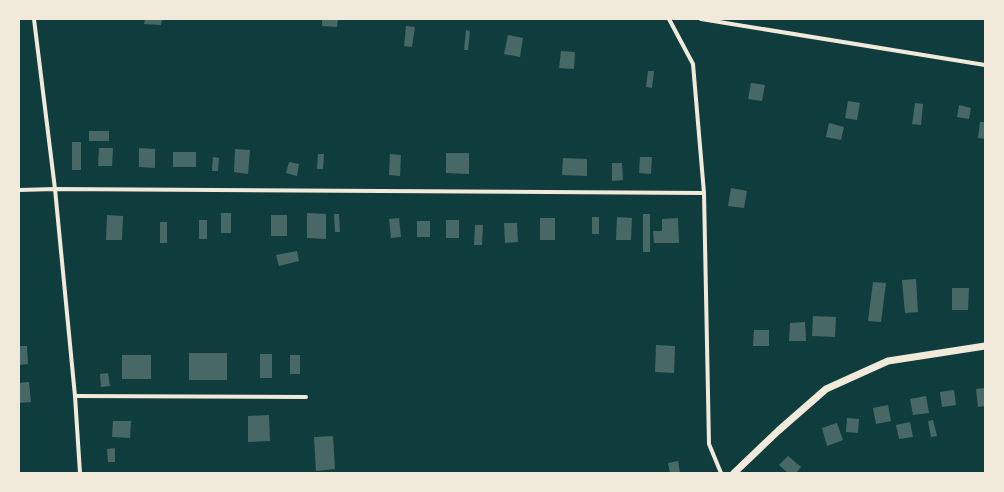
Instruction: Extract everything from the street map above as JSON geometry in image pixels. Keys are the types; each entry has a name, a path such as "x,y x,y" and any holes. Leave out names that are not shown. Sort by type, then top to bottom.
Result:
{"street":[{"path":"34,19 55,189 75,396 80,473"},
{"path":"669,19 693,64 704,193 709,444 721,473"},
{"path":"701,19 985,65"},
{"path":"19,190 704,193"},
{"path":"734,473 778,431 826,389 888,361 985,346"},
{"path":"75,396 306,397"}],"building":[{"path":"145,19 162,19 161,25 144,24"},
{"path":"322,19 338,19 337,27 322,26"},
{"path":"406,26 415,27 412,47 404,46"},
{"path":"466,30 470,31 468,50 464,50"},
{"path":"508,35 523,38 520,57 504,54"},
{"path":"561,51 575,52 574,69 559,68"},
{"path":"648,71 654,71 652,88 646,87"},
{"path":"751,83 765,85 762,101 748,99"},
{"path":"848,101 860,103 857,120 845,118"},
{"path":"915,103 923,104 921,125 912,124"},
{"path":"959,105 971,108 969,119 957,117"},
{"path":"980,122 985,122 985,139 978,138"},
{"path":"829,123 844,127 841,140 826,137"},
{"path":"89,131 109,131 109,141 89,141"},
{"path":"72,142 81,142 81,170 72,170"},
{"path":"99,148 113,148 112,166 98,166"},
{"path":"139,148 155,149 155,168 139,167"},
{"path":"235,149 250,150 248,174 234,172"},
{"path":"173,152 196,152 196,167 173,167"},
{"path":"446,153 469,153 469,174 446,173"},
{"path":"318,154 324,154 323,169 317,169"},
{"path":"390,154 401,155 400,176 389,175"},
{"path":"213,157 219,158 218,171 212,171"},
{"path":"640,157 652,157 651,174 639,173"},
{"path":"563,158 587,159 587,176 562,175"},
{"path":"289,162 299,164 297,176 286,173"},
{"path":"612,163 622,163 623,180 612,181"},
{"path":"731,188 747,191 744,208 728,206"},
{"path":"221,213 231,213 231,233 221,233"},
{"path":"307,213 326,214 326,239 307,238"},
{"path":"334,214 339,214 340,232 335,232"},
{"path":"643,214 650,214 650,252 643,252"},
{"path":"107,215 123,216 122,240 106,240"},
{"path":"271,215 287,215 287,236 271,236"},
{"path":"592,217 599,217 599,234 592,234"},
{"path":"617,217 632,218 631,240 616,240"},
{"path":"399,218 401,237 391,238 389,219"},
{"path":"540,218 555,218 555,240 540,240"},
{"path":"678,218 679,243 654,243 653,231 662,231 662,219"},
{"path":"199,220 207,220 207,239 199,239"},
{"path":"446,220 459,220 459,238 446,238"},
{"path":"417,221 430,221 430,237 417,237"},
{"path":"160,222 167,222 167,243 160,243"},
{"path":"504,223 517,223 518,242 505,243"},
{"path":"475,225 483,225 482,245 474,245"},
{"path":"297,251 299,261 279,266 276,255"},
{"path":"916,279 918,312 905,313 902,280"},
{"path":"873,282 886,283 881,322 868,321"},
{"path":"952,288 969,288 968,310 952,310"},
{"path":"813,316 836,317 835,337 812,336"},
{"path":"805,322 806,341 789,341 790,323"},
{"path":"754,330 769,330 769,346 753,346"},
{"path":"656,345 675,346 674,373 655,372"},
{"path":"19,346 27,346 28,364 19,365"},
{"path":"189,353 227,353 227,380 189,380"},
{"path":"260,354 272,354 272,378 260,378"},
{"path":"122,355 151,355 151,379 122,379"},
{"path":"290,355 300,355 300,374 290,374"},
{"path":"108,373 110,386 101,387 100,374"},
{"path":"29,382 31,402 19,403 19,383"},
{"path":"985,388 985,406 978,407 976,389"},
{"path":"954,390 956,405 942,407 940,392"},
{"path":"926,396 929,413 913,415 910,399"},
{"path":"888,405 891,421 876,424 873,408"},
{"path":"269,415 270,441 248,442 248,416"},
{"path":"847,418 859,419 858,433 846,432"},
{"path":"933,420 937,436 931,437 928,421"},
{"path":"113,421 131,421 130,438 112,437"},
{"path":"910,422 913,437 899,439 896,425"},
{"path":"837,423 843,440 827,446 822,428"},
{"path":"333,436 335,469 316,471 314,437"},
{"path":"115,448 115,462 108,462 107,449"},
{"path":"788,456 801,467 796,473 788,473 779,465"},
{"path":"678,461 680,473 670,473 668,463"}]}
